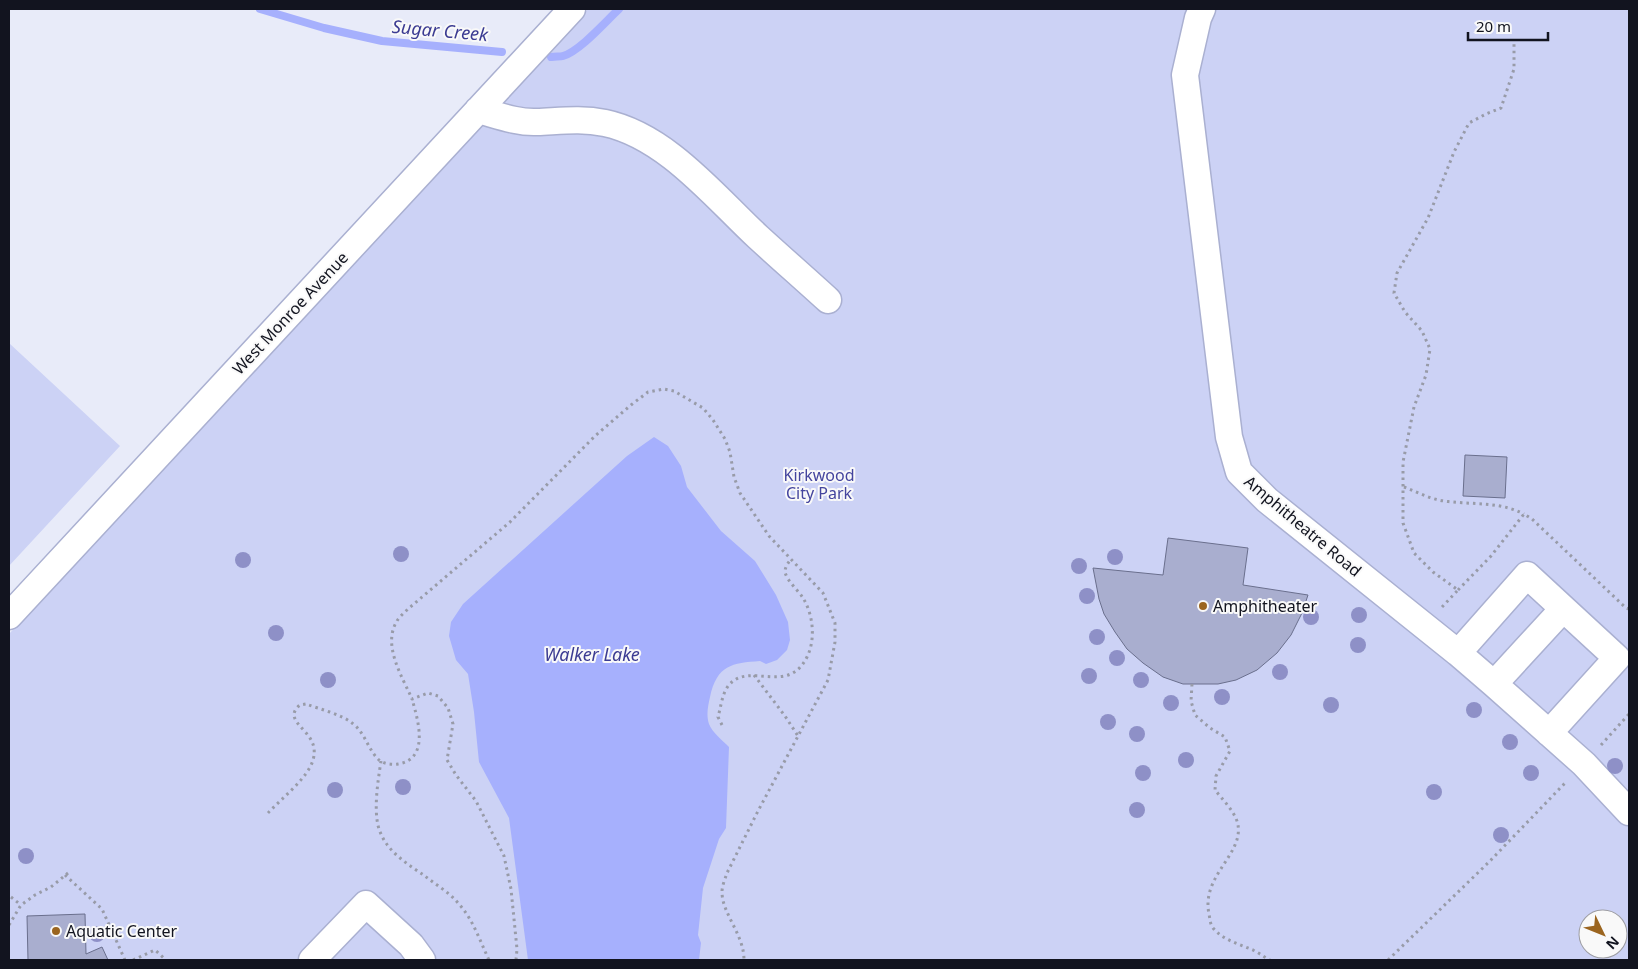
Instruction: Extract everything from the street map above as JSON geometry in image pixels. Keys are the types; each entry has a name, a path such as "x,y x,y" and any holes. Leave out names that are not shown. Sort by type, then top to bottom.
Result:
{"street":[{"name":"Amphitheatre Road","path":"1202,9 1198,18 1185,75 1229,438 1240,472 1267,500 1458,653 1625,798"},
{"name":"West Monroe Avenue","path":"9,616 478,110 565,11"},
{"path":"478,110 507,118 536,122 574,119 605,123 631,131 673,156 758,238 828,300"},
{"path":"1458,653 1527,575 1617,658 1549,733"},
{"path":"1494,684 1563,609"},
{"path":"312,960 366,904 411,945 422,960"}],"path":[{"path":"1424,626 1458,590 1433,572 1414,553 1402,523 1404,462 1414,407 1426,375 1430,349 1422,331 1405,312 1394,293 1397,273 1428,218 1454,152 1469,123 1502,108 1514,69 1514,44"},
{"path":"268,813 302,778 314,757 314,746 310,737 296,720 294,714 300,705 306,704 354,724 381,762 402,763 411,758 417,750 420,738 419,724 412,699 393,655 391,636 397,621 432,588 510,522 595,436 631,405 648,392 664,389 674,391 703,408 713,420 725,439 730,452 734,477 740,493 769,536 823,593 834,623 836,642 828,680 758,811 727,873 724,883 722,893 724,902 742,943 744,960"},
{"path":"1404,487 1438,500 1499,505 1524,514"},
{"path":"722,725 718,717 726,690 731,683 739,678 754,675 775,678 790,674 800,667 807,658 811,647 810,613 803,597 786,575 785,567 791,559"},
{"path":"754,675 798,736"},
{"path":"1192,684 1191,701 1195,715 1210,728 1225,737 1230,751 1216,776 1215,790 1238,823 1239,835 1208,891 1208,909 1212,927 1222,937 1270,960"},
{"path":"412,699 428,693 438,696 448,708 452,724 447,760 476,801 504,856 512,897 517,949 516,960"},
{"path":"1388,960 1490,861 1584,764 1629,714"},
{"path":"381,762 376,791 378,826 381,835 401,859 458,902 469,917 489,960"},
{"path":"9,925 21,905 34,894 51,887 67,874 102,909 125,960"},
{"path":"11,897 21,905"},
{"path":"133,960 155,950 166,960"}],"green space":[{"name":"Kirkwood City Park","path":"588,9 1629,9 1629,960 9,960 9,634"},
{"path":"9,343 120,446 9,566"}],"water":[{"name":"Walker Lake","path":"654,437 668,446 681,466 687,487 721,531 755,561 776,595 788,622 790,640 787,650 777,660 766,664 760,661 734,665 722,672 713,686 707,714 708,721 713,730 729,747 726,828 719,839 703,888 698,935 701,943 699,960 528,960 509,818 479,762 468,674 456,660 449,636 451,622 463,604 627,456"}],"building":[{"path":"1465,455 1507,457 1505,498 1463,496"},
{"name":"Amphitheater","path":"1168,538 1248,548 1243,585 1308,595 1302,613 1291,635 1277,653 1257,670 1236,680 1218,684 1183,684 1163,677 1143,663 1127,649 1115,632 1104,614 1093,568 1163,575"},
{"name":"Aquatic Center","path":"85,914 86,954 102,947 108,960 28,960 27,916"}],"waterway":[{"name":"Sugar Creek","path":"260,9 324,28 382,41 502,52"},
{"name":"Sugar Creek","path":"551,57 570,53 619,9"}],"place":[{"name":"Amphitheater","path":"1203,606"},
{"name":"Aquatic Center","path":"56,931"}]}
